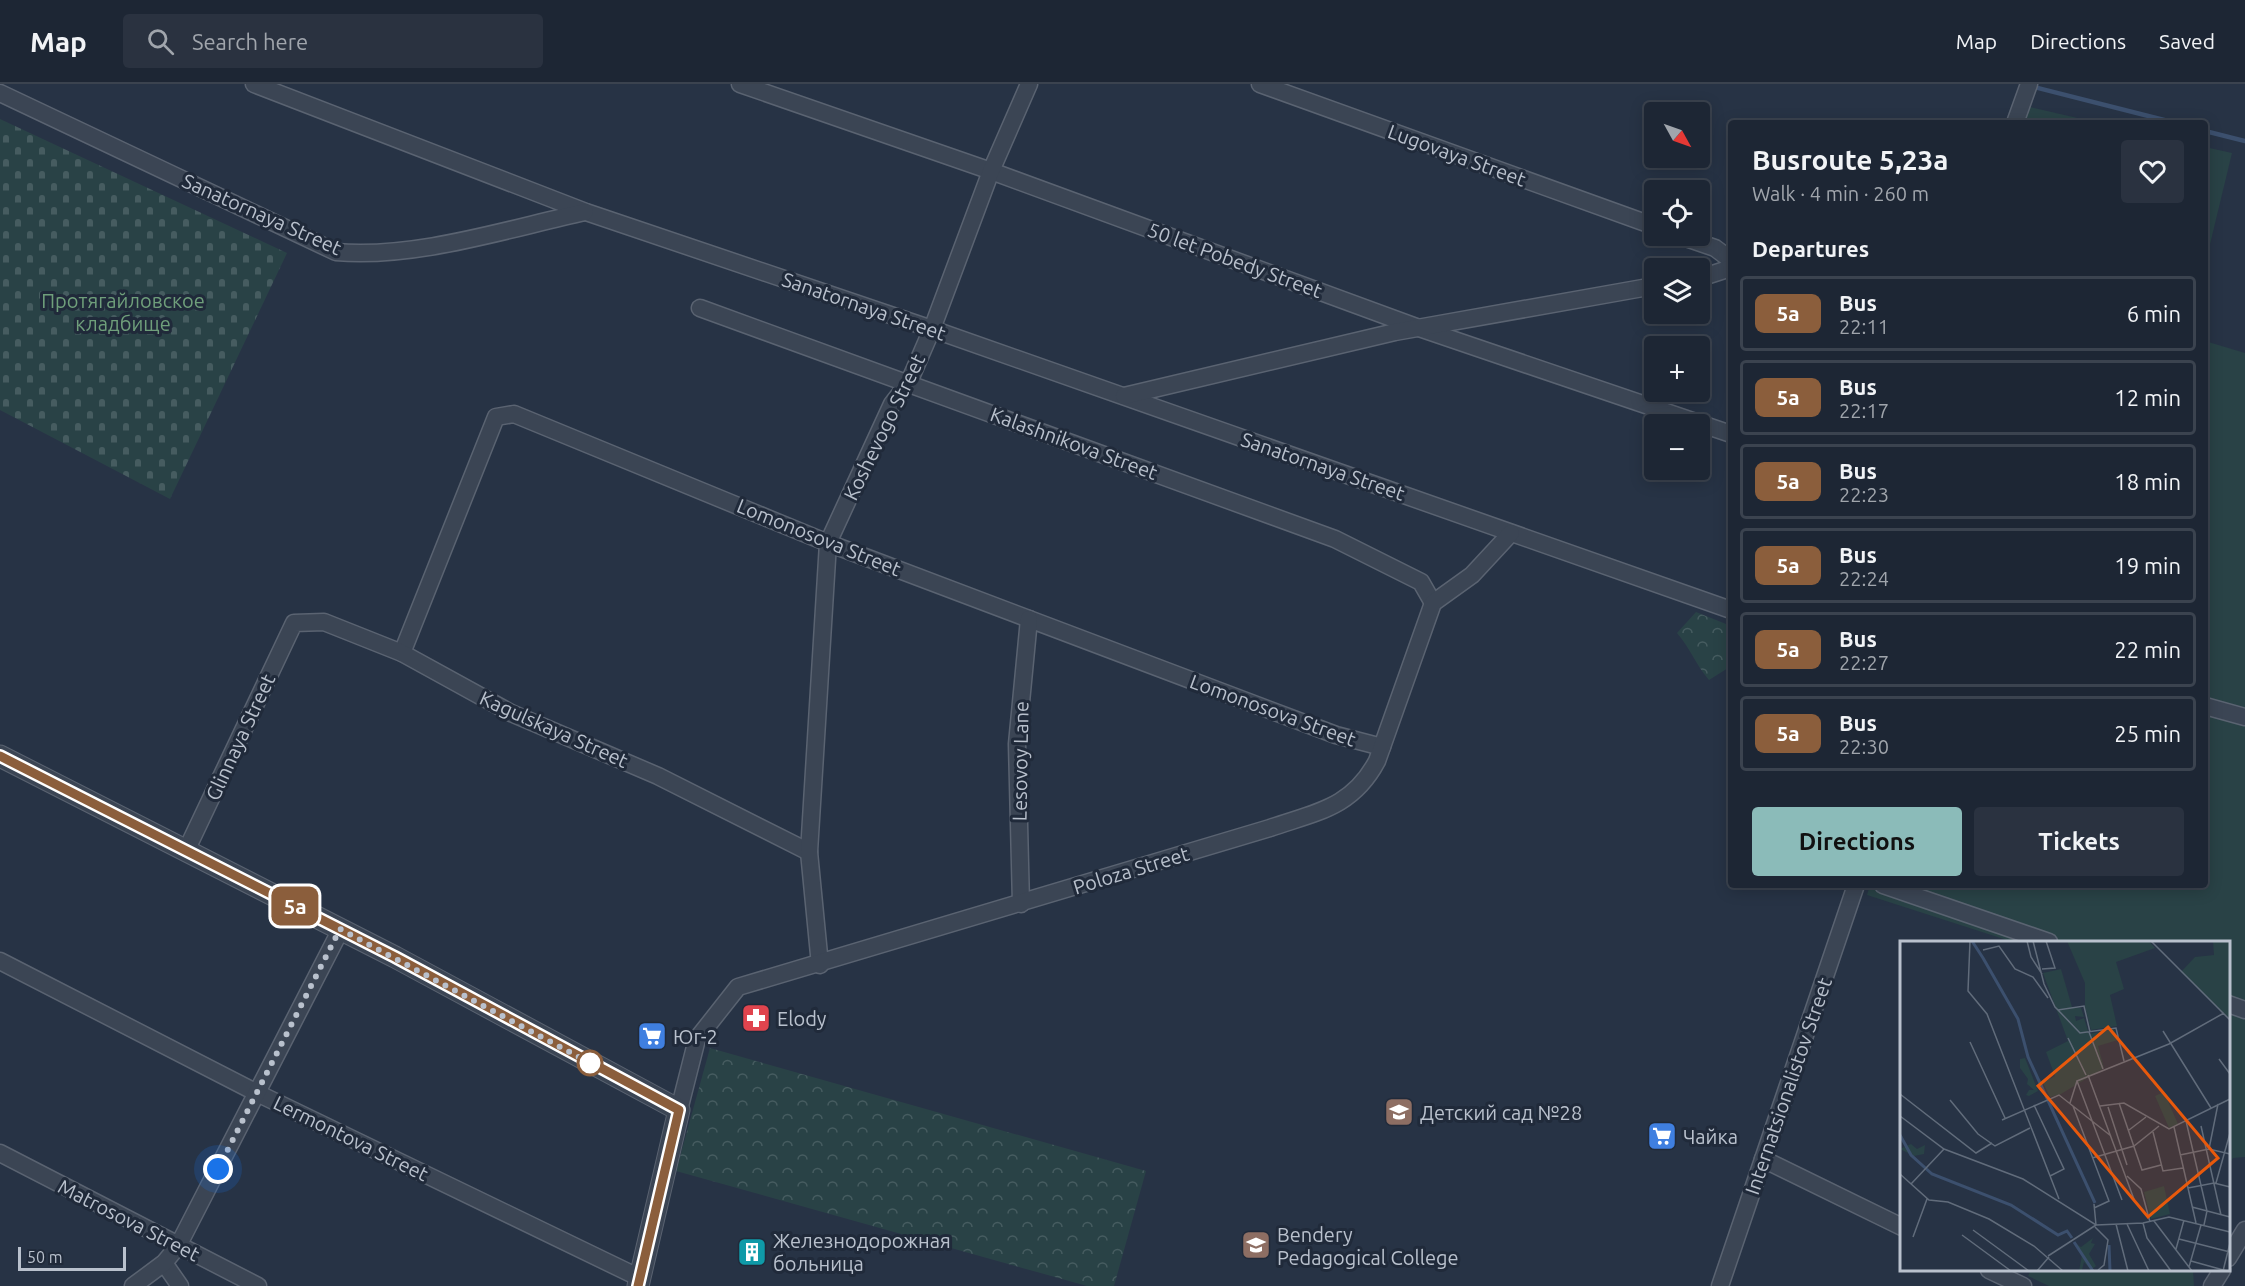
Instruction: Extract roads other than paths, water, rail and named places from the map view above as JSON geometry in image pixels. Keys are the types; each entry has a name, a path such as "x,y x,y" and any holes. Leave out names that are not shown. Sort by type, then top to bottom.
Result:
{"street":[{"path":"254,84 586,212"},
{"name":"50 let Pobedy Street","path":"740,84 991,171 1419,328 1728,433"},
{"name":"Koshevogo Street","path":"820,965 809,852 828,543 892,404 909,382 932,329 991,171 1029,84"},
{"name":"Lugovaya Street","path":"1260,84 1644,222"},
{"path":"2016,120 2029,84"},
{"name":"Sanatornaya Street","path":"0,93 336,252 371,255 420,248 586,212 932,329 1728,609"},
{"path":"1709,246 1728,258"},
{"path":"1710,275 1728,269"},
{"path":"1123,396 1419,328 1644,288"},
{"name":"Kalashnikova Street","path":"700,308 909,382 1335,539 1421,582 1433,603"},
{"name":"Lomonosova Street","path":"402,653 496,417 514,414 828,543 1336,735 1380,754"},
{"path":"1433,603 1472,575 1511,533"},
{"name":"Poloza Street","path":"679,1110 697,1039 738,987 820,965 1021,904 1270,828 1341,803 1366,781 1380,754 1433,603"},
{"name":"Lesovoy Lane","path":"1021,904 1017,744 1029,619"},
{"name":"Kagulskaya Street","path":"294,623 324,622 402,653 510,713 658,776 809,852"},
{"name":"Glinnaya Street","path":"186,851 294,623"},
{"path":"2208,707 2245,717"},
{"path":"0,756 340,929 679,1110 639,1282"},
{"name":"Internatsionalistov Street","path":"1720,1286 1855,888"},
{"path":"1892,888 2046,941"},
{"path":"133,1286 164,1263 178,1246 340,929"},
{"name":"Lermontova Street","path":"0,961 257,1093 639,1282"},
{"path":"2230,1005 2245,1010"},
{"name":"Matrosova Street","path":"0,1153 258,1286"},
{"path":"1763,1159 1900,1226"},
{"path":"2230,1256 2245,1230"},
{"path":"164,1263 180,1286"},
{"path":"1993,1271 2023,1286"},
{"path":"2212,1286 2221,1271"}],"waterway":[{"path":"2030,86 2164,120"},
{"path":"2208,132 2245,141"}],"place":[{"name":"Elody","path":"756,1018"},
{"name":"Юг-2","path":"652,1036"},
{"name":"Детский сад №28","path":"1399,1112"},
{"name":"Чайка","path":"1662,1136"},
{"name":"Bendery Pedagogical College","path":"1256,1245"},
{"name":"Железнодорожная больница","path":"752,1252"}],"park label":[{"name":"Протягайловское кладбище","path":"123,312"}]}
